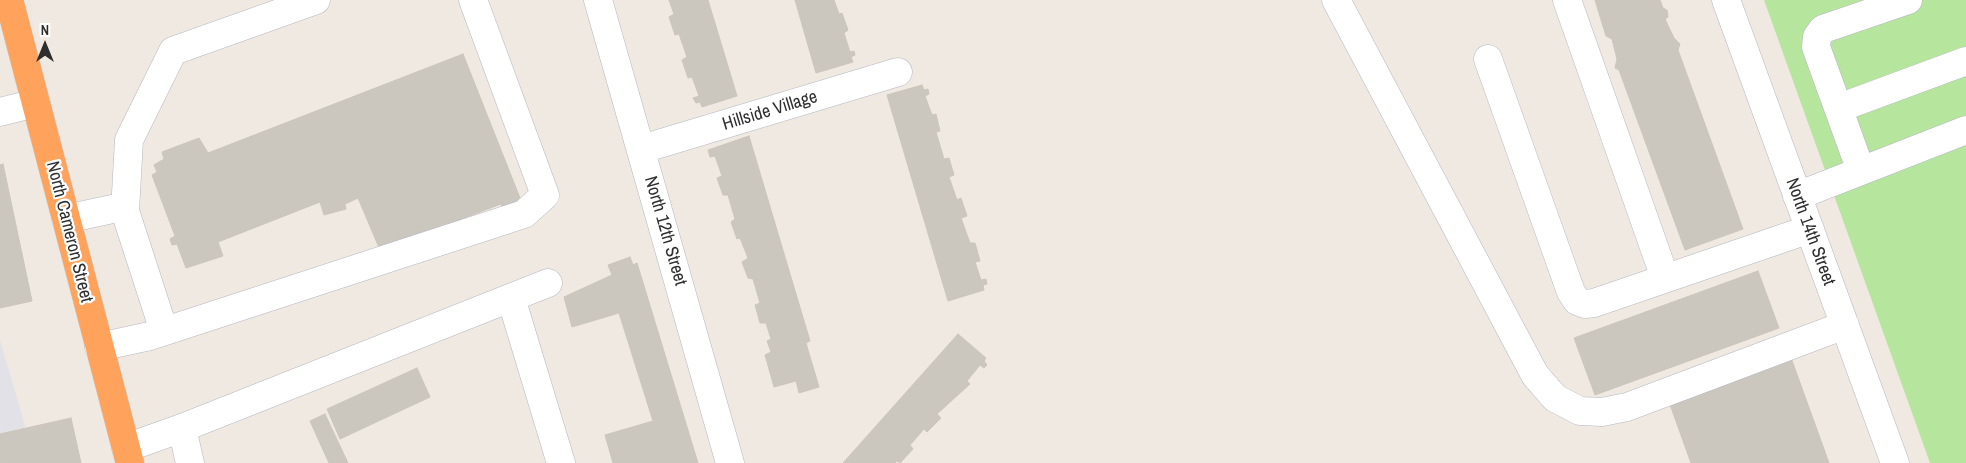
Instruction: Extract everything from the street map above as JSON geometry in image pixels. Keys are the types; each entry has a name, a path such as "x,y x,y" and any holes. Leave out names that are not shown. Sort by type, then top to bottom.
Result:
{"highway":[{"name":"North Cameron Street","path":"10,0 128,456"}],"street":[{"path":"164,330 126,211 129,140 173,51 316,0"},
{"path":"99,347 150,336 524,214 545,195 472,0"},
{"name":"North 12th Street","path":"598,0 730,463"},
{"path":"1336,0 1535,375 1555,398 1580,411 1602,412 1627,407 1845,326"},
{"path":"1566,0 1665,278"},
{"name":"North 14th Street","path":"1726,0 1895,463"},
{"path":"1862,171 1816,47 1817,37 1823,29 1908,0"},
{"path":"1488,59 1571,292 1577,301 1585,304 1594,303 1810,229"},
{"path":"1839,108 1966,61"},
{"name":"Hillside Village","path":"642,149 898,72"},
{"path":"0,112 36,103"},
{"path":"1797,196 1966,130"},
{"path":"66,219 117,208 126,211"},
{"path":"128,456 182,428 548,283"},
{"path":"511,298 560,463"},
{"path":"182,428 190,463"}],"shaded area":[{"path":"0,340 36,463 0,463"}],"green space":[{"path":"1764,0 1966,0 1966,463 1930,463"}],"building":[{"path":"669,0 708,0 737,96 702,107 700,102 696,103 693,98 699,96 692,77 688,78 682,60 687,57 679,34 675,35 669,17 674,14"},
{"path":"795,0 834,0 839,14 842,13 848,30 844,33 850,52 854,51 855,55 851,57 853,62 816,73"},
{"path":"1595,0 1660,0 1663,8 1667,10 1668,17 1665,19 1674,38 1680,44 1678,50 1743,229 1685,250 1619,70 1615,68 1617,59 1612,39 1606,36"},
{"path":"463,54 520,198 518,199 528,224 512,232 501,204 380,250 358,198 345,204 346,209 324,215 320,202 218,242 223,256 186,268 177,244 172,245 170,239 175,236 152,175 157,172 154,165 164,159 162,152 199,138 208,153"},
{"path":"922,85 924,90 928,89 929,94 925,96 932,115 936,114 940,131 936,132 944,159 949,158 954,175 949,177 957,200 961,198 967,216 961,218 970,243 975,243 980,261 975,262 981,280 986,279 987,284 983,285 984,290 948,301 887,95"},
{"path":"749,136 810,341 806,343 819,387 799,393 796,381 774,387 765,355 771,352 767,341 771,339 766,323 760,323 755,305 760,303 753,279 748,278 742,262 748,258 740,238 737,239 731,222 735,219 728,195 723,195 717,178 722,176 715,156 710,157 708,150"},
{"path":"3,164 32,301 0,308 0,165"},
{"path":"630,257 633,265 637,263 698,463 613,463 605,435 653,421 619,313 572,327 564,297 612,275 608,265"},
{"path":"1758,271 1779,328 1595,395 1574,338"},
{"path":"958,334 986,358 984,361 987,365 984,368 980,365 967,381 970,384 937,414 941,418 927,432 924,429 910,445 913,449 900,463 897,461 895,463 843,463"},
{"path":"1790,355 1829,463 1691,463 1668,399"},
{"path":"417,368 430,397 340,439 327,409"},
{"path":"325,414 348,463 329,463 310,421"},
{"path":"71,418 81,463 0,463 0,434"}]}
